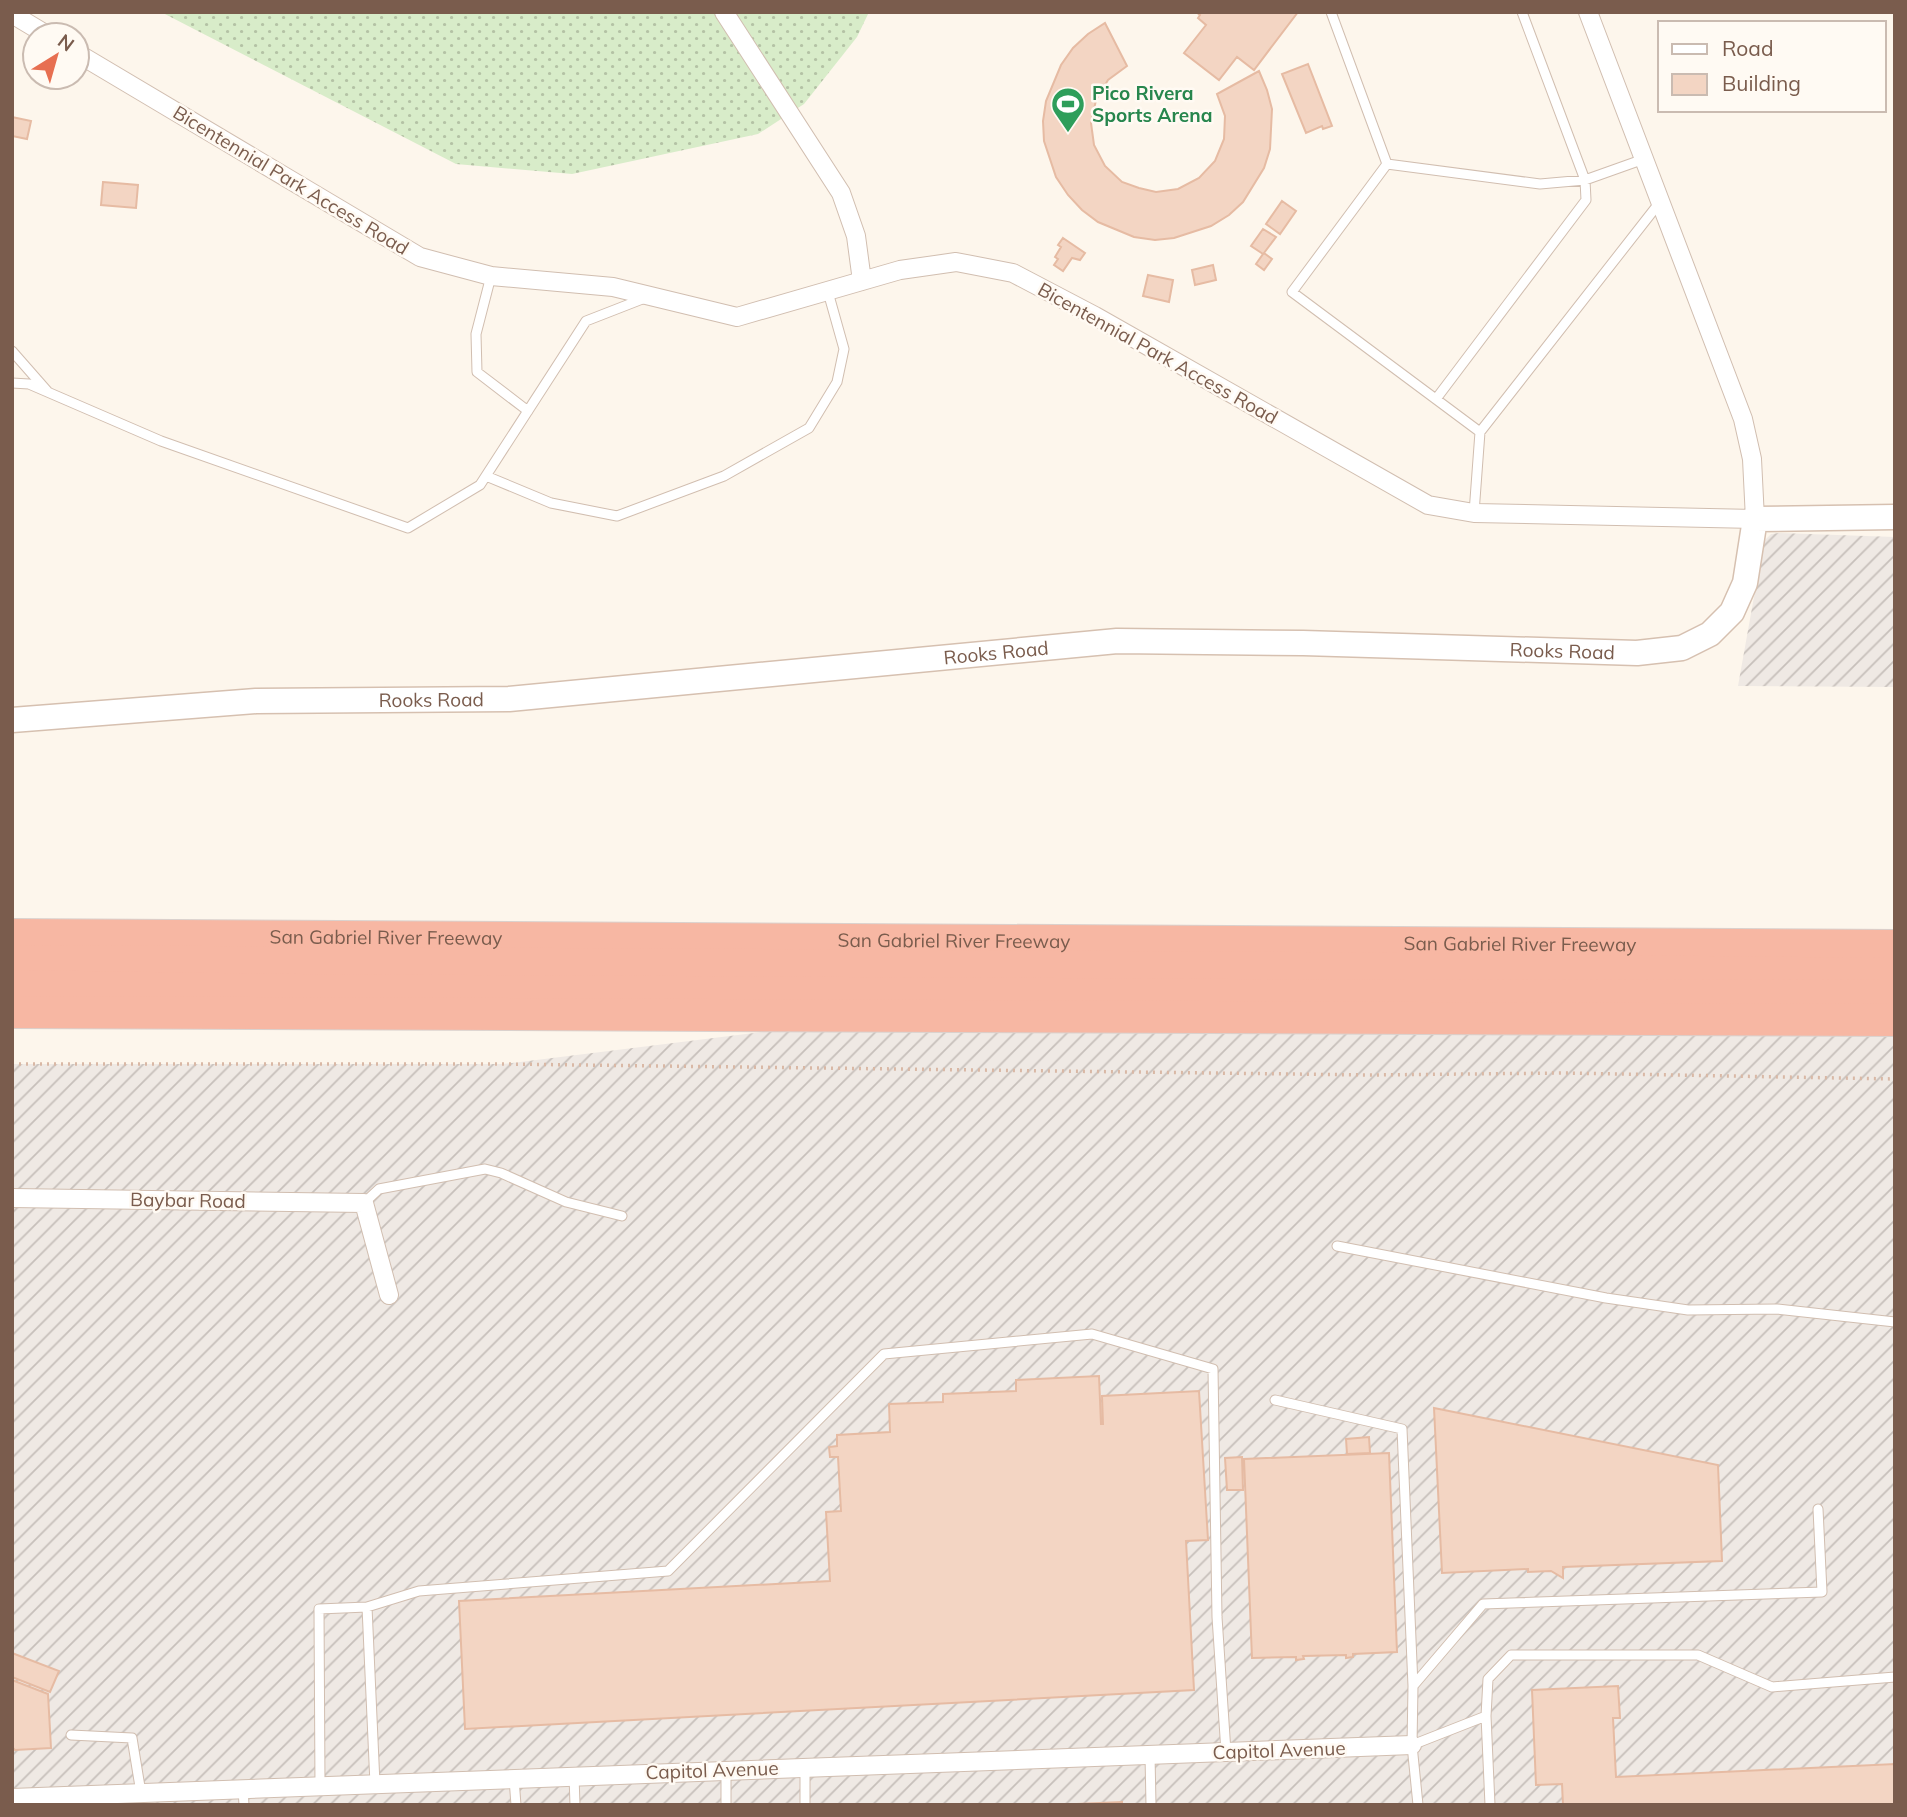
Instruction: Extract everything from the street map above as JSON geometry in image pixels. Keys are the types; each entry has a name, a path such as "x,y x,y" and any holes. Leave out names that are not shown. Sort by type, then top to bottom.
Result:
{"highway":[{"name":"San Gabriel River Freeway","path":"12,935 1895,946"},
{"path":"12,961 1895,974"},
{"path":"12,986 1410,996 1895,995"},
{"path":"12,1012 1895,1020"}],"street":[{"path":"724,12 841,193 856,236 862,281"},
{"path":"1588,12 1743,419 1752,459 1755,519 1895,517"},
{"name":"Bicentennial Park Access Road","path":"91,61 420,257 491,276 613,287 737,317 900,270 956,262 1013,273 1095,316 1429,505 1474,513 1755,519"},
{"name":"Rooks Road","path":"12,720 256,701 509,699 1117,641 1303,643 1637,653 1682,648 1710,634 1732,612 1745,583 1755,519"},
{"name":"Baybar Road","path":"12,1198 364,1203"},
{"path":"364,1203 389,1295"},
{"name":"Capitol Avenue","path":"12,1798 119,1799 141,1793 244,1797 320,1786 1412,1745"}],"lane":[{"path":"1331,12 1387,164"},
{"path":"1436,399 1586,200 1585,180 1522,12"},
{"path":"1387,164 1540,184 1585,180 1644,159"},
{"path":"1387,164 1292,292 1480,432"},
{"path":"1474,513 1480,432 1660,202"},
{"path":"491,276 476,334 477,372 528,411"},
{"path":"486,476 551,503 617,516 724,476 809,428 837,382 844,349 828,292"},
{"path":"12,383 29,384 161,441 408,528 480,485 586,321 650,296"},
{"path":"12,351 49,393"},
{"path":"364,1203 379,1189 485,1169 502,1173 566,1202 622,1216"},
{"path":"1337,1246 1606,1298 1688,1310 1777,1309 1895,1322"},
{"path":"320,1786 319,1609 367,1607 419,1591 668,1572 884,1354 1093,1334 1213,1369 1217,1617 1226,1752"},
{"path":"1275,1400 1402,1429 1413,1686 1412,1745 1418,1805"},
{"path":"1413,1686 1483,1604 1822,1592 1818,1509"},
{"path":"367,1607 374,1784"},
{"path":"1490,1805 1486,1716 1488,1679 1511,1655 1698,1655 1772,1687 1895,1677"},
{"path":"1412,1745 1486,1716"},
{"path":"71,1735 132,1738 141,1793"},
{"path":"1150,1755 1151,1805"},
{"path":"805,1767 805,1805"},
{"path":"726,1769 726,1805"},
{"path":"574,1776 575,1805"},
{"path":"514,1779 516,1805"}],"path":[{"path":"12,1063 503,1064 1370,1075 1563,1073 1895,1079"}],"shaded area":[{"path":"1771,534 1895,537 1895,687 1738,686 1764,541"},
{"path":"1895,1004 1895,1805 12,1805 12,1064 503,1064 868,1019"}],"green space":[{"path":"161,12 869,12 857,37 804,104 758,134 572,174 456,164"}],"building":[{"path":"1196,12 1298,12 1254,70 1237,57 1219,80 1184,53 1206,25"},
{"name":"Pico Rivera Sports Arena","path":"1105,23 1127,66 1108,80 1096,100 1091,123 1094,145 1105,166 1122,182 1139,188 1156,192 1178,189 1199,178 1215,161 1224,139 1225,116 1217,94 1259,71 1272,109 1270,149 1264,168 1243,202 1211,226 1174,238 1155,240 1134,237 1098,222 1082,210 1056,177 1044,141 1046,101 1061,65 1073,48"},
{"path":"1308,64 1332,126 1323,129 1322,126 1306,133 1282,74"},
{"path":"12,117 31,121 27,139 12,136"},
{"path":"103,182 138,185 136,208 101,205"},
{"path":"1282,201 1296,211 1280,234 1266,224"},
{"path":"1263,229 1276,237 1264,253 1272,259 1264,270 1256,264 1263,254 1251,246"},
{"path":"1063,238 1085,253 1080,260 1072,258 1063,271 1054,265 1061,247 1058,245"},
{"path":"1213,265 1216,280 1195,285 1192,270"},
{"path":"1148,275 1173,280 1169,302 1143,296"},
{"path":"1099,1376 1101,1424 1102,1396 1199,1391 1208,1540 1186,1541 1194,1690 465,1729 459,1601 830,1581 826,1512 841,1511 838,1457 830,1457 829,1447 837,1446 837,1435 890,1432 889,1404 943,1402 943,1394 1016,1391 1016,1380"},
{"path":"1434,1408 1718,1465 1722,1561 1563,1567 1563,1578 1551,1571 1528,1572 1528,1569 1442,1573"},
{"path":"1369,1437 1370,1453 1347,1454 1346,1439"},
{"path":"1389,1453 1397,1652 1353,1654 1353,1657 1346,1658 1346,1655 1303,1656 1304,1659 1296,1660 1296,1657 1252,1658 1244,1459"},
{"path":"1242,1457 1243,1490 1227,1490 1225,1458"},
{"path":"12,1653 59,1671 50,1692 12,1677"},
{"path":"12,1680 48,1694 51,1748 15,1750 12,1747"},
{"path":"1618,1686 1620,1718 1613,1718 1616,1777 1895,1764 1895,1805 1563,1805 1562,1784 1536,1785 1532,1690"},
{"path":"1122,1802 1122,1805 1053,1805"}],"place":[{"name":"Pico Rivera Sports Arena","path":"1068,134"}]}
